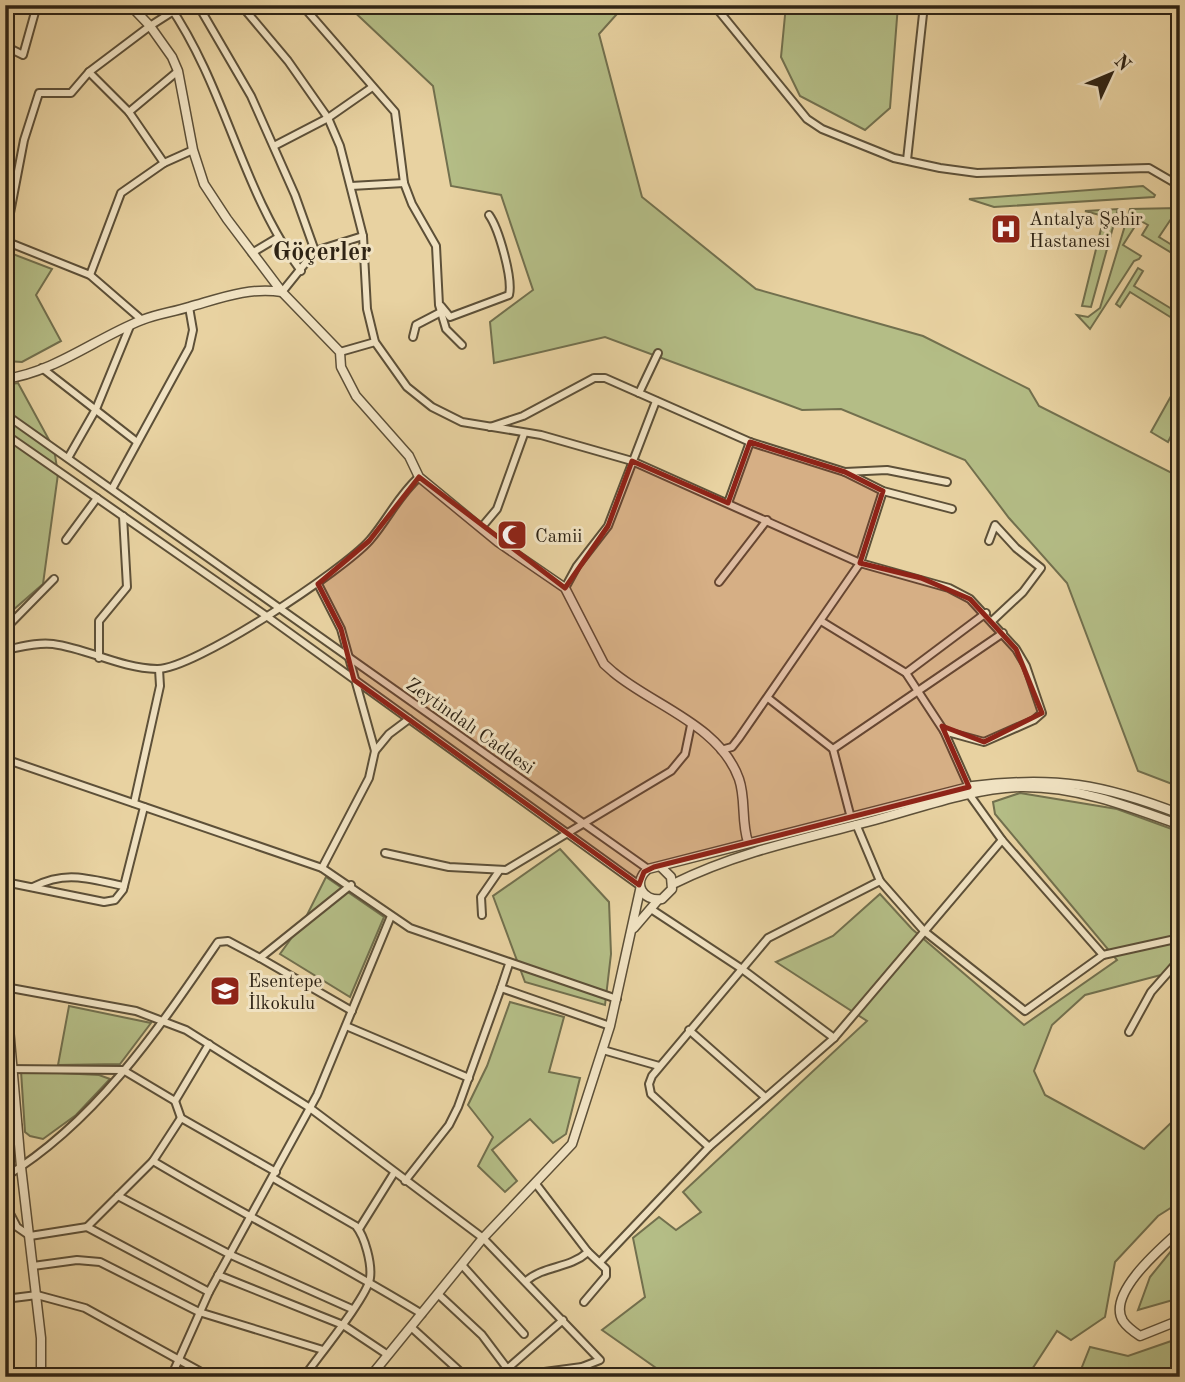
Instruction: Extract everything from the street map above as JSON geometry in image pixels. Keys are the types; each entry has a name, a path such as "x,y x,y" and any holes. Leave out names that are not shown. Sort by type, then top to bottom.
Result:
{"street":[{"path":"5,46 23,55 37,5"},
{"path":"130,5 150,26 178,71 193,150 204,184 282,292 340,352 341,367 356,396 409,456 419,477 481,528 565,588 604,664 624,682 691,725 721,750 739,780 741,819 748,842"},
{"path":"169,5 218,93 241,161 277,238 302,271"},
{"path":"142,320 90,275 5,240 24,140 39,93 71,93 89,72 150,26 184,5"},
{"path":"198,5 233,63 274,146 315,251"},
{"path":"241,5 288,61 328,118 351,186 363,236 367,309 375,342 388,364 407,387 432,407 462,422 541,435 632,461 860,563 949,588 970,599 1003,633 1026,666 1041,706 1040,716 984,742 944,731"},
{"path":"302,5 346,53 371,88 395,112 404,183 412,204 436,246 440,309 446,329 461,345"},
{"path":"714,5 807,119 822,129 907,160 977,173 1149,167 1180,186"},
{"path":"907,160 923,5"},
{"path":"129,112 178,71"},
{"path":"89,72 129,112 164,163"},
{"path":"274,146 328,118 371,88"},
{"path":"90,275 116,201 128,187 164,163 193,150"},
{"path":"351,186 404,183"},
{"path":"440,309 450,317 509,295 510,282 502,249 494,222 489,215"},
{"path":"282,292 302,271 315,251 363,236"},
{"path":"252,253 277,238"},
{"path":"5,379 21,377 43,368 142,320 227,295 260,289 282,292"},
{"path":"112,489 189,348 193,330 189,307"},
{"path":"413,337 416,325 440,309"},
{"path":"68,458 96,409 130,326"},
{"path":"340,352 375,342"},
{"path":"639,393 658,353"},
{"path":"43,368 137,442"},
{"path":"488,428 523,416 594,378 606,378 750,442 845,472 883,491 951,509"},
{"path":"565,588 577,566 608,526 656,401"},
{"name":"Zeytindalı Caddesi","path":"5,414 648,869"},
{"path":"5,434 265,615 640,887 648,898 657,900"},
{"path":"481,528 497,509 524,434"},
{"path":"728,503 750,442"},
{"path":"845,472 887,470 947,482"},
{"path":"5,650 54,644 126,666 159,669 174,667 211,650 318,584 369,541 401,492 419,477"},
{"path":"721,750 732,747 860,563 883,491"},
{"path":"66,540 97,498"},
{"path":"99,658 99,621 127,587 123,516"},
{"path":"719,582 767,520"},
{"path":"989,541 995,525 1016,548 1041,568 1023,592 992,621"},
{"path":"5,629 54,579"},
{"path":"318,584 341,629 375,751"},
{"path":"906,673 986,613"},
{"path":"821,621 856,639 906,673 944,731 969,790 1002,840 1103,955"},
{"path":"833,749 1003,633"},
{"path":"134,803 160,686 159,669"},
{"path":"768,698 833,749 853,821 880,881 924,931 1025,1011 1103,955 1180,938"},
{"path":"323,868 369,778 375,751 389,734 408,719"},
{"path":"482,915 481,897 499,871 671,771 685,754 691,725"},
{"path":"5,759 323,868 410,928 617,999"},
{"path":"673,884 713,864 853,821 969,790 1024,779 1068,782 1126,793 1180,814"},
{"path":"969,790 1023,787 1068,791 1113,800 1180,825"},
{"path":"5,882 108,902 118,898 124,886 144,807"},
{"path":"374,1375 484,1238 572,1144 617,999 641,876 648,869 748,842 853,821"},
{"path":"601,1261 709,1147 834,1038 1002,840"},
{"path":"385,853 449,867 499,871"},
{"path":"632,930 657,900 670,893 673,884 671,877 661,867"},
{"path":"31,887 54,877 68,876 124,886"},
{"path":"709,1147 651,1094 649,1084 659,1066 768,939 880,881"},
{"path":"260,958 351,886"},
{"path":"651,909 742,969 834,1038"},
{"path":"171,1377 209,1292 310,1108 391,916"},
{"path":"5,1177 86,1113 165,1020 218,942 228,941 352,1011"},
{"path":"1129,1032 1151,992 1180,960"},
{"path":"405,1181 449,1125 469,1078 509,964"},
{"path":"5,982 9,1070 37,1295 41,1377"},
{"path":"6,987 136,1011 165,1020 310,1108 484,1238 600,1360 582,1367 559,1367 509,1374"},
{"path":"501,988 610,1026"},
{"path":"346,1026 469,1078"},
{"path":"689,1030 765,1097"},
{"path":"175,1101 209,1045"},
{"path":"603,1050 659,1066"},
{"path":"9,1070 123,1070 175,1101 181,1118 359,1229"},
{"path":"5,1204 17,1227 30,1236 87,1227 153,1161 181,1118"},
{"path":"5,1123 18,1126"},
{"path":"153,1161 250,1219 369,1281 422,1314"},
{"path":"304,1377 343,1325 369,1281 359,1229 394,1173"},
{"path":"536,1184 588,1252 601,1261 606,1276 584,1302"},
{"path":"118,1196 230,1255 352,1309"},
{"path":"87,1227 209,1292"},
{"path":"1180,1231 1146,1261 1120,1307 1122,1320 1140,1336 1180,1320"},
{"path":"527,1281 548,1269 577,1262 588,1252"},
{"path":"33,1266 77,1260 100,1262 199,1312 323,1350"},
{"path":"462,1265 524,1334"},
{"path":"218,1275 343,1325 388,1355"},
{"path":"438,1294 482,1335 509,1374"},
{"path":"5,1298 37,1295 108,1318 210,1377"},
{"path":"509,1374 563,1320"},
{"path":"411,1327 466,1377"},
{"path":"559,1367 564,1377"},
{"path":"582,1367 588,1377"}],"highlighted area":[{"path":"750,442 845,472 883,491 860,563 921,578 970,599 1016,649 1042,713 984,742 942,726 969,787 654,867 644,872 639,885 354,680 341,629 318,584 369,541 419,477 565,588 608,526 632,461 728,503"}],"green space":[{"path":"347,5 625,5 599,34 642,197 756,289 923,336 1029,389 1039,406 1180,477 1180,787 1138,771 1067,583 1009,518 965,460 841,409 802,410 605,337 494,363 490,322 533,290 501,195 451,186 433,86"},
{"path":"786,5 898,5 890,108 865,130 800,96 781,57"},
{"path":"1143,186 1155,195 1154,197 994,207 969,199"},
{"path":"1178,208 1180,220 1173,216 1159,237 1180,250 1180,258 1142,235 1148,225 1139,220 1123,245 1141,256 1134,261 1090,329 1077,315 1088,317 1100,308 1130,209"},
{"path":"1118,209 1091,307 1082,306 1101,229 1105,229 1107,217 1085,211"},
{"path":"5,251 52,269 36,295 61,341 22,362 5,361"},
{"path":"1138,268 1143,271 1134,286 1180,314 1180,323 1130,292 1120,307 1116,304"},
{"path":"1180,380 1180,418 1168,442 1151,432"},
{"path":"18,383 54,449 58,474 43,584 5,617 5,385"},
{"path":"1020,793 1117,809 1180,832 1180,970 1085,995 1052,1025 1034,1071 1045,1095 1144,1149 1180,1114 1180,1202 1158,1216 1115,1262 1105,1317 1071,1340 1057,1331 1027,1377 669,1377 602,1330 645,1297 633,1238 659,1217 676,1230 701,1212 683,1192 867,1021 776,962 833,936 880,894 912,929 1024,1025 1117,960 995,814 993,802"},
{"path":"560,849 609,902 611,954 605,1005 525,982 493,896"},
{"path":"326,877 384,917 350,997 280,954 305,919"},
{"path":"510,1002 564,1017 549,1072 580,1078 566,1134 553,1143 530,1119 492,1150 517,1181 505,1192 478,1166 493,1137 468,1105 487,1066"},
{"path":"69,1006 151,1023 120,1064 58,1065"},
{"path":"21,1071 99,1075 110,1079 76,1115 43,1139 25,1132"},
{"path":"1180,1240 1180,1298 1138,1310 1150,1277"},
{"path":"1180,1338 1180,1377 1078,1377 1090,1347 1128,1356"}],"place":[{"name":"Antalya Şehir Hastanesi","path":"1006,229"},
{"name":"Camii","path":"512,535"},
{"name":"Esentepe İlkokulu","path":"225,991"}],"district":[{"name":"Göçerler","path":"322,251"}]}
